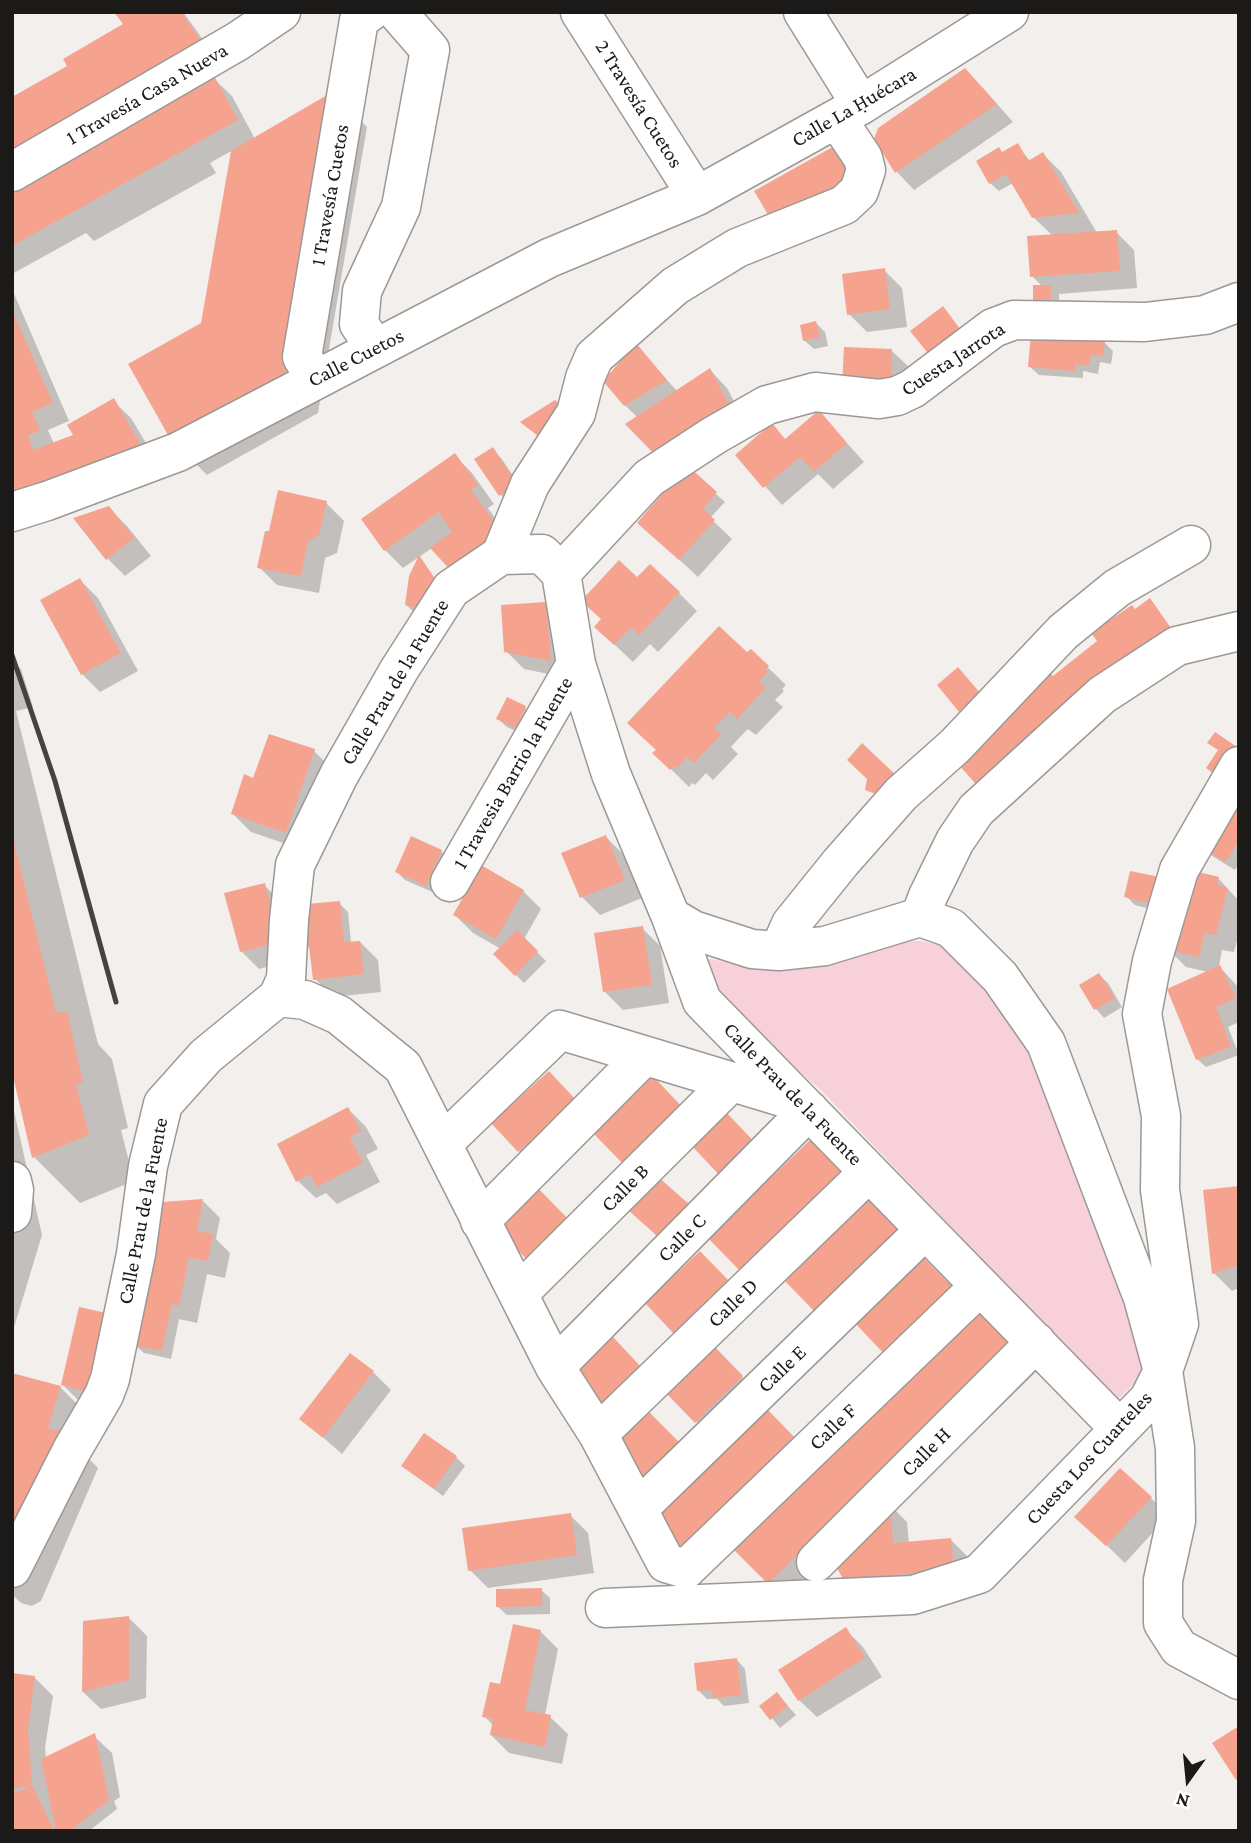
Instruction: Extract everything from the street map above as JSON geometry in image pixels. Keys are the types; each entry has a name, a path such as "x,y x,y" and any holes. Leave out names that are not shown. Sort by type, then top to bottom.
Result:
{"street":[{"name":"1 Travesía Casa Nueva","path":"12,172 238,41 281,12"},
{"name":"1 Travesía Cuetos","path":"316,379 302,357 359,20 370,12"},
{"path":"375,348 359,324 362,291 401,207 430,50 397,12"},
{"name":"2 Travesía Cuetos","path":"580,12 697,196"},
{"path":"561,573 542,554 501,555 530,484 576,414 585,378 594,357 675,286 737,248 844,205 859,191 866,170 849,112 803,12"},
{"name":"Calle La Ḥuécara","path":"697,196 849,112 1002,14"},
{"name":"Calle Cuetos","path":"12,512 166,457 549,258 697,196"},
{"name":"Cuesta Jarrota","path":"561,573 649,478 766,405 815,392 879,399 897,396 912,389 993,328 1014,320 1145,322 1205,315 1239,302"},
{"path":"779,951 791,924 901,794 955,746 1063,632 1117,588 1191,545"},
{"name":"Calle Prau de la Fuente","path":"12,1568 110,1379 136,1254 148,1166 163,1104 206,1056 278,997 286,979 295,865 339,775 399,670 451,589 501,555"},
{"name":"Calle Prau de la Fuente","path":"561,573 576,664 611,774 671,917 702,1001 1120,1429"},
{"path":"920,917 955,841 976,810 1102,695 1177,646 1239,631"},
{"name":"1 Travesia Barrio la Fuente","path":"450,882 576,664"},
{"name":"Cuesta Los Cuarteles","path":"605,1608 913,1595 979,1574 1149,1399 1163,1371 1178,1324 1160,1190 1161,1116 1142,1014 1152,961 1180,870 1231,775 1239,766"},
{"path":"671,917 693,930 752,949 779,951 825,946 920,917 951,928 1000,977 1046,1043 1143,1298 1163,1371 1175,1448 1176,1521 1163,1580 1163,1623 1179,1648 1239,1680"},
{"path":"278,997 305,1000 339,1015 403,1067 555,1367 598,1434 639,1508"},
{"path":"442,1144 560,1030 805,1106"},
{"path":"480,1221 644,1056"},
{"name":"Calle B","path":"519,1293 731,1082"},
{"name":"Calle C","path":"555,1367 805,1106"},
{"name":"Calle D","path":"598,1434 869,1172"},
{"path":"12,1181 12,1213"},
{"name":"Calle E","path":"639,1508 925,1230"},
{"name":"Calle F","path":"639,1508 666,1563 686,1569 980,1286"},
{"name":"Calle H","path":"816,1562 1035,1342"}],"shaded area":[{"path":"897,941 920,941 939,945 958,958 988,986 1030,1048 1109,1255 1147,1371 1116,1401 821,1090 736,1016 717,992 702,958 777,970"}],"building":[{"path":"114,12 181,12 209,52 12,163 12,97 67,66 63,59 123,24"},
{"path":"965,68 997,104 895,173 874,139 878,128"},
{"path":"214,76 238,120 12,246 12,190"},
{"path":"334,91 284,379 172,442 128,364 201,323 231,151"},
{"path":"1018,143 1028,161 1043,152 1079,213 1032,218 1006,174 989,184 976,161 999,147 1002,152"},
{"path":"838,144 853,170 842,199 773,223 754,191"},
{"path":"1117,230 1120,271 1030,277 1027,236"},
{"path":"885,268 890,309 847,315 842,274"},
{"path":"1033,285 1051,285 1051,300 1079,301 1079,311 1033,310"},
{"path":"943,306 963,333 931,357 910,331"},
{"path":"12,310 53,403 32,412 40,431 28,435 33,450 73,435 67,425 114,398 142,447 18,502 12,489"},
{"path":"816,321 820,337 803,341 800,325"},
{"path":"1031,333 1105,341 1103,356 1091,355 1089,366 1075,364 1075,371 1028,367"},
{"path":"636,343 667,380 624,406 603,381"},
{"path":"844,347 892,349 891,388 842,386"},
{"path":"710,368 733,412 660,460 625,424"},
{"path":"555,400 564,407 547,443 520,422"},
{"path":"819,410 847,443 814,472 800,457 763,488 735,455 772,423 785,439"},
{"path":"493,447 517,484 499,496 474,459"},
{"path":"455,453 478,485 471,490 498,527 494,540 455,575 430,548 452,532 439,512 384,551 361,519"},
{"path":"687,465 717,492 703,509 715,520 679,560 637,523"},
{"path":"278,490 327,501 319,535 308,541 301,576 257,568"},
{"path":"109,506 134,538 106,560 73,518"},
{"path":"419,555 440,586 423,609 405,605 409,576"},
{"path":"619,560 637,577 650,564 680,592 639,635 631,627 614,645 594,627 601,619 581,601"},
{"path":"80,578 121,653 81,675 40,600"},
{"path":"1150,598 1173,631 984,793 957,763 1024,702 1018,695 1047,669 1053,676 1097,641 1091,633 1132,605 1135,609"},
{"path":"546,602 551,661 504,652 501,605"},
{"path":"719,626 747,652 751,649 769,666 765,670 768,672 759,681 766,688 737,719 730,712 714,728 721,735 694,763 687,757 676,769 674,766 670,770 652,753 656,750 627,723"},
{"path":"958,667 981,694 959,712 937,685"},
{"path":"507,697 526,706 516,728 496,719"},
{"path":"1215,732 1237,747 1217,776 1206,768 1218,750 1207,743"},
{"path":"269,734 315,749 286,833 231,814 244,774 253,778"},
{"path":"862,743 897,776 881,796 865,790 867,779 847,760"},
{"path":"1239,776 1239,840 1226,862 1198,846"},
{"path":"12,834 56,1013 67,1011 83,1082 76,1084 89,1135 32,1158 12,1072"},
{"path":"606,835 625,880 580,898 561,853"},
{"path":"411,836 442,850 426,886 395,872"},
{"path":"481,865 524,890 496,939 453,915"},
{"path":"1186,869 1219,877 1217,885 1228,888 1216,935 1205,933 1199,957 1166,949"},
{"path":"1130,871 1160,877 1153,904 1124,897"},
{"path":"265,883 280,942 240,952 224,893"},
{"path":"340,901 344,942 360,941 364,974 313,980 309,946 305,946 307,904"},
{"path":"643,926 652,985 603,992 594,933"},
{"path":"517,930 538,951 515,976 493,954"},
{"path":"1220,965 1236,998 1216,1007 1231,1047 1196,1060 1167,989"},
{"path":"1099,973 1115,998 1094,1010 1079,985"},
{"path":"549,1071 576,1100 518,1152 491,1123"},
{"path":"650,1073 689,1114 630,1171 590,1130"},
{"path":"348,1107 361,1131 350,1137 363,1163 317,1187 310,1174 296,1182 277,1144"},
{"path":"726,1112 760,1148 725,1181 691,1145"},
{"path":"810,1140 849,1180 743,1274 708,1238"},
{"path":"657,1176 697,1211 667,1245 627,1209"},
{"path":"534,1184 574,1225 532,1265 493,1224"},
{"path":"1239,1186 1239,1265 1212,1274 1203,1190"},
{"path":"871,1196 909,1234 814,1311 784,1280"},
{"path":"203,1199 197,1231 213,1234 208,1261 189,1258 179,1306 172,1304 162,1351 133,1345 162,1202"},
{"path":"700,1251 728,1280 675,1335 645,1303"},
{"path":"923,1257 958,1292 889,1359 854,1322"},
{"path":"79,1307 111,1314 88,1392 61,1385"},
{"path":"977,1307 1012,1344 768,1584 732,1548"},
{"path":"613,1337 643,1369 599,1412 568,1380"},
{"path":"714,1346 743,1376 695,1423 666,1393"},
{"path":"350,1353 374,1371 323,1438 299,1419"},
{"path":"12,1373 61,1386 48,1428 65,1432 12,1556"},
{"path":"765,1407 801,1444 687,1553 652,1516"},
{"path":"649,1412 683,1446 639,1491 611,1449"},
{"path":"424,1433 457,1456 434,1489 401,1466"},
{"path":"1120,1468 1152,1497 1106,1546 1074,1517"},
{"path":"890,1503 893,1543 951,1538 954,1570 843,1579 831,1557"},
{"path":"571,1513 577,1555 468,1571 462,1528"},
{"path":"542,1588 542,1606 496,1607 496,1589"},
{"path":"129,1616 129,1680 82,1692 83,1621"},
{"path":"513,1624 541,1630 525,1710 551,1715 545,1747 490,1735 493,1719 482,1717 490,1682 500,1684"},
{"path":"846,1627 865,1658 798,1701 778,1670"},
{"path":"737,1658 741,1695 713,1698 712,1690 697,1691 694,1663"},
{"path":"12,1673 35,1676 28,1729 32,1785 12,1789"},
{"path":"777,1692 788,1706 770,1720 759,1706"},
{"path":"1239,1726 1239,1778 1236,1780 1212,1743"},
{"path":"95,1733 109,1800 70,1831 56,1831 41,1759"},
{"path":"32,1785 54,1831 12,1831 12,1795"}],"railway":[{"path":"12,655 55,781 116,1002"}]}
